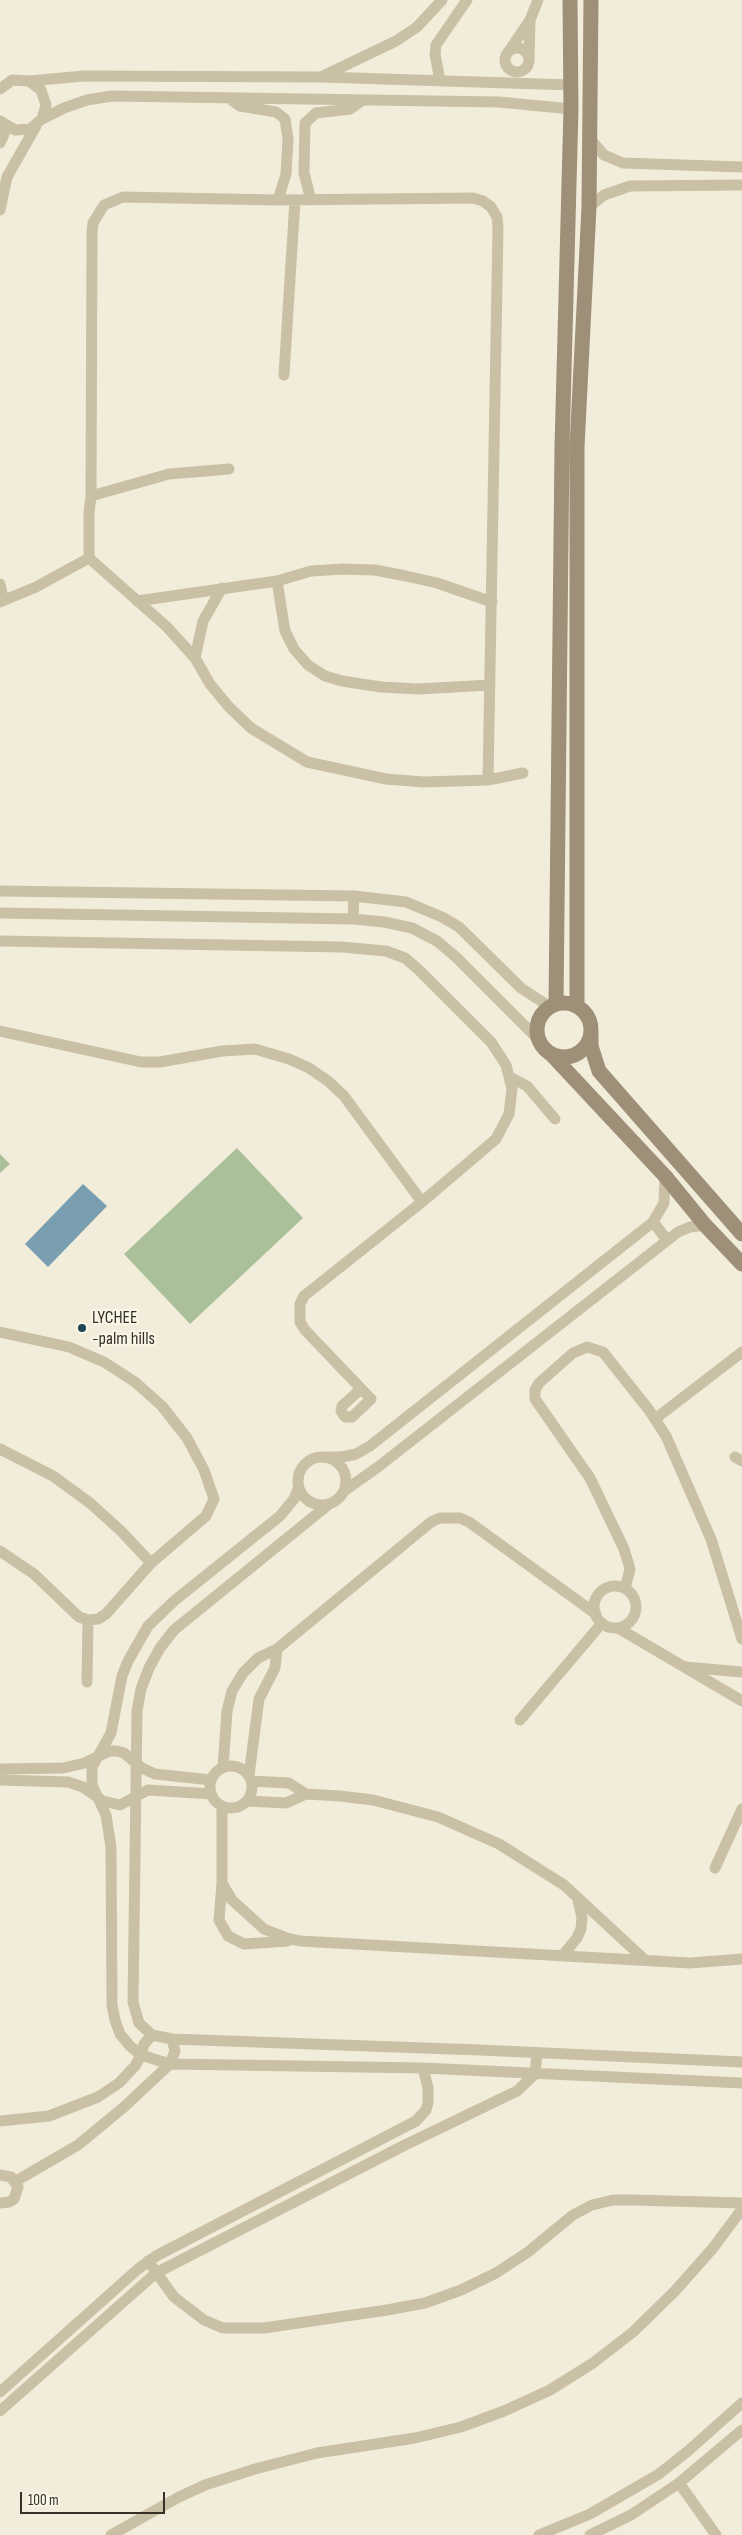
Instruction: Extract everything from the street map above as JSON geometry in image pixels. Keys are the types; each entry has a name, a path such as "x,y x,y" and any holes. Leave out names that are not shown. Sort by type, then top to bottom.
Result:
{"street":[{"path":"322,77 396,41 422,22 442,0"},
{"path":"440,81 435,54 436,45 467,0"},
{"path":"530,20 527,68 523,71 513,72 508,69 504,60 530,20 538,0"},
{"path":"570,0 570,447 577,1006"},
{"path":"553,1005 570,447 588,207 591,0"},
{"path":"570,31 590,32"},
{"path":"509,51 521,48 529,58"},
{"path":"2,84 18,79 29,81 84,76 322,77 571,85"},
{"path":"0,210 7,177 39,122 46,104 45,97 36,85 29,81"},
{"path":"509,84 512,102"},
{"path":"534,104 529,94 536,85"},
{"path":"0,142 4,124 22,131 64,108 88,100 112,96 512,102 571,109"},
{"path":"229,98 240,106 271,111 281,115 287,124 286,174 278,200"},
{"path":"311,200 304,173 305,123 316,113 350,109 362,100"},
{"path":"288,139 296,142 304,138"},
{"path":"589,138 604,154 623,163 742,166"},
{"path":"286,174 295,168 304,173"},
{"path":"588,207 604,195 630,186 742,185"},
{"path":"488,780 498,228 496,217 483,201 473,198 278,200 123,197 104,205 97,213 92,233 91,496 88,514 88,558 167,627 195,658 210,684 229,707 246,723 307,762 386,779 424,782 488,780 524,774"},
{"path":"284,374 295,200"},
{"path":"91,496 169,474 229,469"},
{"path":"0,601 36,587 88,558"},
{"path":"137,601 277,581 311,571 375,570 437,583 492,602"},
{"path":"277,581 285,631 294,649 308,664 325,676 352,682 409,688 490,685"},
{"path":"0,584 2,594 0,601"},
{"path":"195,658 203,621 222,588"},
{"path":"0,891 354,896 406,902 442,917 474,940 521,988 553,1005"},
{"path":"353,919 354,896"},
{"path":"0,914 353,919 384,922 412,928 437,941 539,1040 666,1177 705,1225 742,1264"},
{"path":"0,940 342,947 386,951 405,958 419,970 491,1042 506,1065 510,1077 512,1101 509,1114 500,1134 486,1149 422,1202 304,1296 300,1304 300,1322 305,1330 361,1389"},
{"path":"539,1040 537,1025 540,1018 553,1005 563,1003 577,1006 588,1018 592,1052 599,1071 742,1234"},
{"path":"0,1031 141,1062 160,1062 222,1051 255,1049 289,1059 328,1081 344,1096 422,1202"},
{"path":"550,1053 565,1057 572,1055 585,1047 591,1033"},
{"path":"510,1077 527,1086 555,1119"},
{"path":"666,1177 664,1203 653,1222 370,1446 349,1455 313,1458 301,1467 298,1474 298,1489 294,1499 280,1516 174,1601 148,1626 128,1661 122,1676 115,1722 106,1745 96,1758 91,1776 96,1795 106,1815 111,1847 112,2005 114,2020 120,2034 130,2046 142,2055 170,2064 423,2068 742,2083"},
{"path":"653,1222 667,1240"},
{"path":"705,1225 690,1227 667,1240 378,1467 344,1491 335,1502 328,1505 174,1630 160,1648 149,1668 141,1689 137,1711 133,2002 139,2023 152,2035 172,2039 742,2062"},
{"path":"0,1332 70,1347 104,1362 135,1382 162,1406 187,1438 204,1470 213,1493 213,1505 206,1516 151,1563 106,1614 98,1619 88,1620 72,1612 34,1574 0,1551"},
{"path":"509,1336 522,1354"},
{"path":"625,1588 630,1569 624,1549 590,1478 566,1441 538,1407 535,1399 535,1390 540,1383 579,1349 596,1348 603,1352 656,1419 666,1436 711,1539 742,1639"},
{"path":"656,1419 742,1352"},
{"path":"0,1449 53,1476 83,1497 121,1531 151,1563"},
{"path":"326,1457 338,1463 343,1469 346,1476 344,1491"},
{"path":"298,1489 307,1501 313,1504 328,1505"},
{"path":"306,1794 286,1803 247,1801 232,1808 222,1806 211,1794 211,1780 223,1767 227,1711 232,1691 243,1673 253,1663 268,1651 277,1649 431,1522 450,1516 469,1522 599,1618 742,1701"},
{"path":"599,1618 595,1603 600,1593 609,1587 625,1588 634,1597 636,1608 628,1623 618,1628"},
{"path":"520,1720 599,1618"},
{"path":"87,1682 88,1620"},
{"path":"247,1801 252,1792 250,1778 259,1699 275,1668 277,1649"},
{"path":"684,1667 742,1672"},
{"path":"0,1769 47,1770 74,1766 109,1751 117,1751 124,1753 136,1763 156,1774 211,1780"},
{"path":"223,1767 237,1766 250,1778 289,1783 306,1794 373,1800 438,1817 499,1844 542,1870 578,1898 645,1960"},
{"path":"184,1777 184,1792"},
{"path":"0,1780 68,1782 83,1787 103,1801 120,1805 148,1790 211,1794"},
{"path":"222,1806 222,1883 219,1920 228,1936 244,1944 300,1941 690,1963 742,1959"},
{"path":"715,1868 742,1810"},
{"path":"222,1883 232,1900 264,1929 300,1941"},
{"path":"563,1955 577,1938 581,1928 582,1908 578,1898"},
{"path":"0,2121 49,2116 91,2101 119,2083 142,2055 144,2044 152,2035"},
{"path":"16,2182 56,2159 97,2131 170,2064 175,2052 172,2039"},
{"path":"479,2072 480,2050"},
{"path":"0,2411 156,2273 403,2146 517,2091 535,2074 537,2053"},
{"path":"0,2392 148,2261 395,2133 416,2120 426,2110 428,2103 428,2088 423,2068"},
{"path":"416,2120 418,2131 424,2136"},
{"path":"395,2133 401,2137 403,2146"},
{"path":"0,2175 11,2177 16,2182 17,2194 14,2199 1,2205"},
{"path":"148,2261 174,2297 204,2320 223,2328 264,2328 388,2310 425,2302 461,2290 504,2268 528,2252 574,2215 592,2205 613,2200 742,2203"},
{"path":"111,2535 205,2485 255,2469 317,2454 415,2438 461,2427 504,2411 550,2390 593,2363 632,2332 674,2292 713,2248 742,2209"},
{"path":"539,2535 590,2514 625,2495 674,2462 742,2403"},
{"path":"590,2535 631,2515 679,2483 740,2435 723,2421"},
{"path":"679,2483 716,2535"}],"green space":[{"path":"237,1148 303,1218 190,1324 124,1254"},
{"path":"0,1154 10,1164 0,1173"}],"water":[{"path":"83,1184 107,1206 48,1267 25,1244"}],"place":[{"name":"LYCHEE -palm hills","path":"82,1328"}]}
